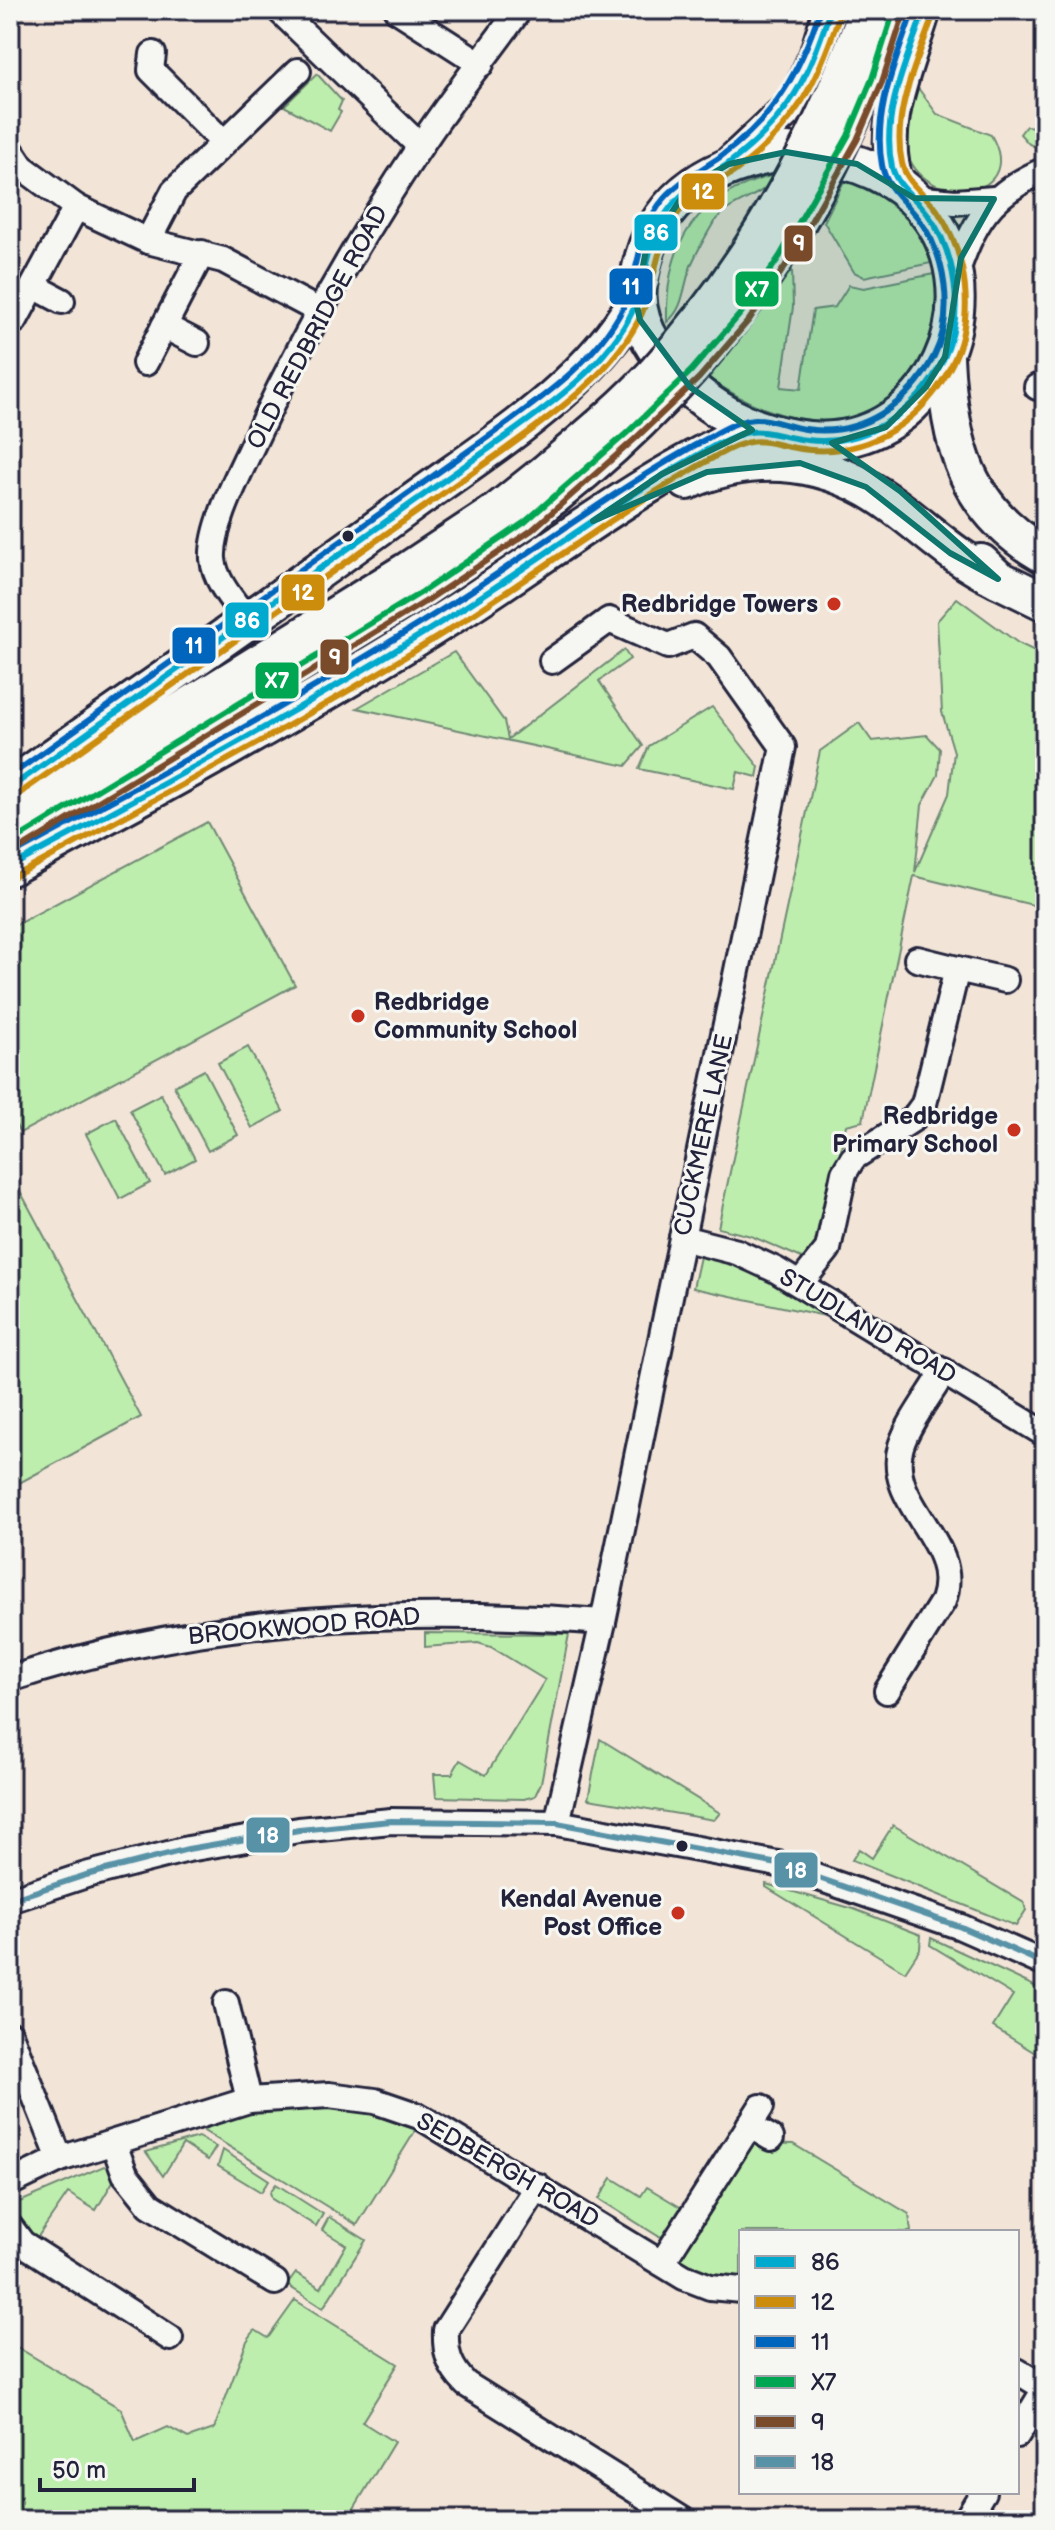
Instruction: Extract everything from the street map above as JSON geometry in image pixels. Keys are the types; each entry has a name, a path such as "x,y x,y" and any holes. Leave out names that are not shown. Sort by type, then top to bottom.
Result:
{"highway":[{"path":"10,788 248,621 555,397 608,346 636,302 646,250 658,225 689,187 729,164 786,152 809,153 857,164 906,192 943,242 954,282 951,329 945,357 947,402 971,485 1004,526 1045,555"},
{"path":"636,302 647,334 669,366 723,413 755,429 830,442 867,434 899,417 916,400 945,357"},
{"path":"10,867 212,758 348,678 662,474 755,429"},
{"path":"830,442 900,491 998,579"},
{"path":"593,521 707,472 768,461 800,463 830,471 866,487 895,506 950,553 1045,602"}],"main road":[{"path":"729,164 795,102 808,76 830,10"},
{"path":"10,815 405,570 496,510 548,486 654,373 741,263 794,174 843,73 866,10"},
{"path":"10,843 422,592 691,371 741,313 788,243 848,136 872,79 894,10"},
{"path":"906,192 890,159 893,114 924,10"}],"street":[{"path":"279,10 420,146"},
{"path":"397,10 481,64"},
{"name":"OLD REDBRIDGE ROAD","path":"248,621 215,571 214,541 275,393 319,311 420,146 519,10"},
{"path":"153,54 151,70 223,142"},
{"path":"148,241 168,199 298,71"},
{"path":"10,149 22,167 76,207 148,241 223,260 319,311"},
{"path":"954,282 972,236 994,199 1019,181 1045,170"},
{"path":"906,192 955,202 994,199"},
{"path":"15,320 76,207"},
{"path":"145,363 202,253"},
{"path":"34,286 62,301"},
{"path":"164,326 197,343"},
{"name":"CUCKMERE LANE","path":"552,661 609,620 668,646 694,636 719,657 783,747 603,1622 557,1823"},
{"path":"917,959 1005,980"},
{"path":"800,1284 828,1249 844,1173 853,1158 913,1119 924,1104 957,969"},
{"name":"STUDLAND ROAD","path":"682,1238 737,1252 800,1284 1045,1434"},
{"path":"887,1691 943,1601 948,1587 947,1567 941,1551 901,1483 898,1465 901,1445 944,1371"},
{"name":"BROOKWOOD ROAD","path":"10,1679 52,1665 230,1628 413,1614 505,1614 603,1622"},
{"path":"10,1900 86,1875 188,1849 299,1830 391,1821 557,1823 778,1864 961,1927 1045,1964"},
{"path":"226,2003 249,2100"},
{"path":"10,2034 60,2159"},
{"name":"SEDBERGH ROAD","path":"10,2183 60,2159 249,2100 329,2095 375,2101 419,2116 662,2263 710,2287 739,2290"},
{"path":"662,2263 755,2116 771,2138"},
{"path":"114,2144 125,2174 150,2205 275,2282"},
{"path":"538,2186 446,2330 445,2350 450,2365 466,2384 683,2520"},
{"path":"10,2227 22,2243 170,2338"},
{"path":"1019,2372 1045,2388 1019,2432"},
{"path":"966,2520 982,2494"}],"highlighted area":[{"path":"786,152 857,164 914,198 994,199 961,258 945,357 926,387 886,427 832,443 900,491 998,579 950,553 866,487 800,463 707,472 593,521 662,474 752,430 690,387 640,320 636,302 646,250 689,187 729,164"}],"green space":[{"path":"317,74 342,101 338,110 341,112 330,131 284,106"},
{"path":"918,88 937,114 991,135 999,158 995,175 983,186 966,190 946,189 928,180 913,165 905,143 905,129"},
{"path":"1026,126 1045,128 1045,151 1029,144 1020,134"},
{"path":"778,174 765,189 729,209 714,222 693,261 678,309 667,322 672,267 691,225 726,194"},
{"path":"845,179 875,191 900,209 918,233 931,263 864,277 854,272 824,222"},
{"path":"792,270 793,307 781,387 801,389 813,310 835,307 849,285 864,288 934,274 936,306 926,347 902,386 878,406 852,417 824,420 794,417 765,409 709,378"},
{"path":"957,598 1018,643 1045,656 1045,908 914,876 863,1121 846,1125 818,1254 811,1262 751,1236 718,1228 820,751 859,723 872,741 927,735 940,749 938,775 922,805 915,872 949,794 954,752 942,712 937,621"},
{"path":"624,650 630,659 599,681 643,746 626,766 357,708 454,652 504,721 508,739"},
{"path":"712,707 759,767 757,777 738,772 734,789 639,769 649,746"},
{"path":"207,822 295,985 20,1133 10,1114 10,928"},
{"path":"248,1047 283,1111 252,1128 218,1063"},
{"path":"204,1070 238,1135 208,1151 174,1086"},
{"path":"161,1094 195,1159 165,1175 130,1110"},
{"path":"116,1118 150,1183 120,1199 86,1134"},
{"path":"10,1175 141,1417 10,1488"},
{"path":"701,1252 758,1270 830,1317 693,1288"},
{"path":"425,1633 569,1634 541,1783 535,1796 524,1799 436,1797 434,1774 452,1774 460,1760 486,1775 545,1680 491,1647 478,1643 425,1647"},
{"path":"600,1739 720,1813 714,1820 588,1799"},
{"path":"893,1825 1024,1903 1026,1910 1016,1926 852,1860 859,1849 872,1858"},
{"path":"766,1884 854,1909 921,1935 920,1949 905,1972 766,1887"},
{"path":"931,1938 1045,1991 1045,2059 993,2027 1013,1995 930,1945"},
{"path":"298,2104 369,2108 417,2128 357,2225 204,2131 202,2122 256,2107"},
{"path":"198,2137 216,2147 208,2160 183,2144 163,2176 146,2152"},
{"path":"753,2143 793,2144 909,2214 911,2230 739,2230 739,2282 692,2270 676,2255 744,2148"},
{"path":"223,2150 269,2180 261,2192 218,2166"},
{"path":"104,2166 112,2171 115,2178 96,2210 68,2193 37,2238 18,2228 10,2206"},
{"path":"612,2178 641,2196 647,2187 685,2210 665,2237 658,2236 599,2199"},
{"path":"276,2184 323,2214 316,2226 272,2199 270,2192"},
{"path":"329,2217 366,2240 323,2308 287,2285 296,2273 321,2288 346,2245 322,2230"},
{"path":"295,2300 398,2364 362,2422 394,2442 347,2520 12,2520 10,2343 121,2409 135,2442 168,2427 188,2438 214,2429 247,2341 255,2330 268,2338"}],"transit line":[{"name":"11","path":"10,776 488,437 545,395 581,363 611,328 623,308 646,230 659,205 680,184 739,142 770,110 804,54 820,10"},
{"name":"86","path":"10,788 513,431 591,369 622,331 633,310 662,220 676,201 748,148 781,114 814,57 830,10"},
{"name":"X7","path":"10,843 422,592 525,522 629,431 691,371 741,313 780,256 848,136 872,79 894,10"},
{"name":"11","path":"10,856 339,673 479,586 674,457 725,429 755,419 805,429 845,428 864,423 897,403 924,373 934,356 946,303 941,266 928,233 891,188 882,165 880,125 883,106 913,10"},
{"name":"86","path":"10,867 343,682 484,595 648,485 716,445 753,432 807,440 849,438 887,422 904,410 932,379 943,360 950,342 956,304 945,246 927,213 894,174 889,147 898,87 924,10"},
{"name":"12","path":"16,796 500,453 599,374 616,355 642,313 664,239 676,216 696,197 755,155 788,121 812,83 840,13"},
{"name":"9","path":"15,852 428,600 532,530 636,438 699,378 749,320 788,262 857,140 882,82 904,13"},
{"name":"12","path":"15,876 238,754 404,658 651,495 733,447 755,441 810,450 833,450 875,439 911,417 927,401 952,364 964,326 966,306 961,265 947,227 937,210 908,177 902,163 900,125 903,106 934,13"},
{"name":"18","path":"10,1900 86,1875 188,1849 299,1830 391,1821 557,1823 778,1864 961,1927 1045,1964"}],"place":[{"name":"Redbridge Towers","path":"834,604"},
{"name":"Redbridge Community School","path":"358,1016"},
{"name":"Redbridge Primary School","path":"1014,1130"},
{"name":"Kendal Avenue Post Office","path":"678,1913"}]}
